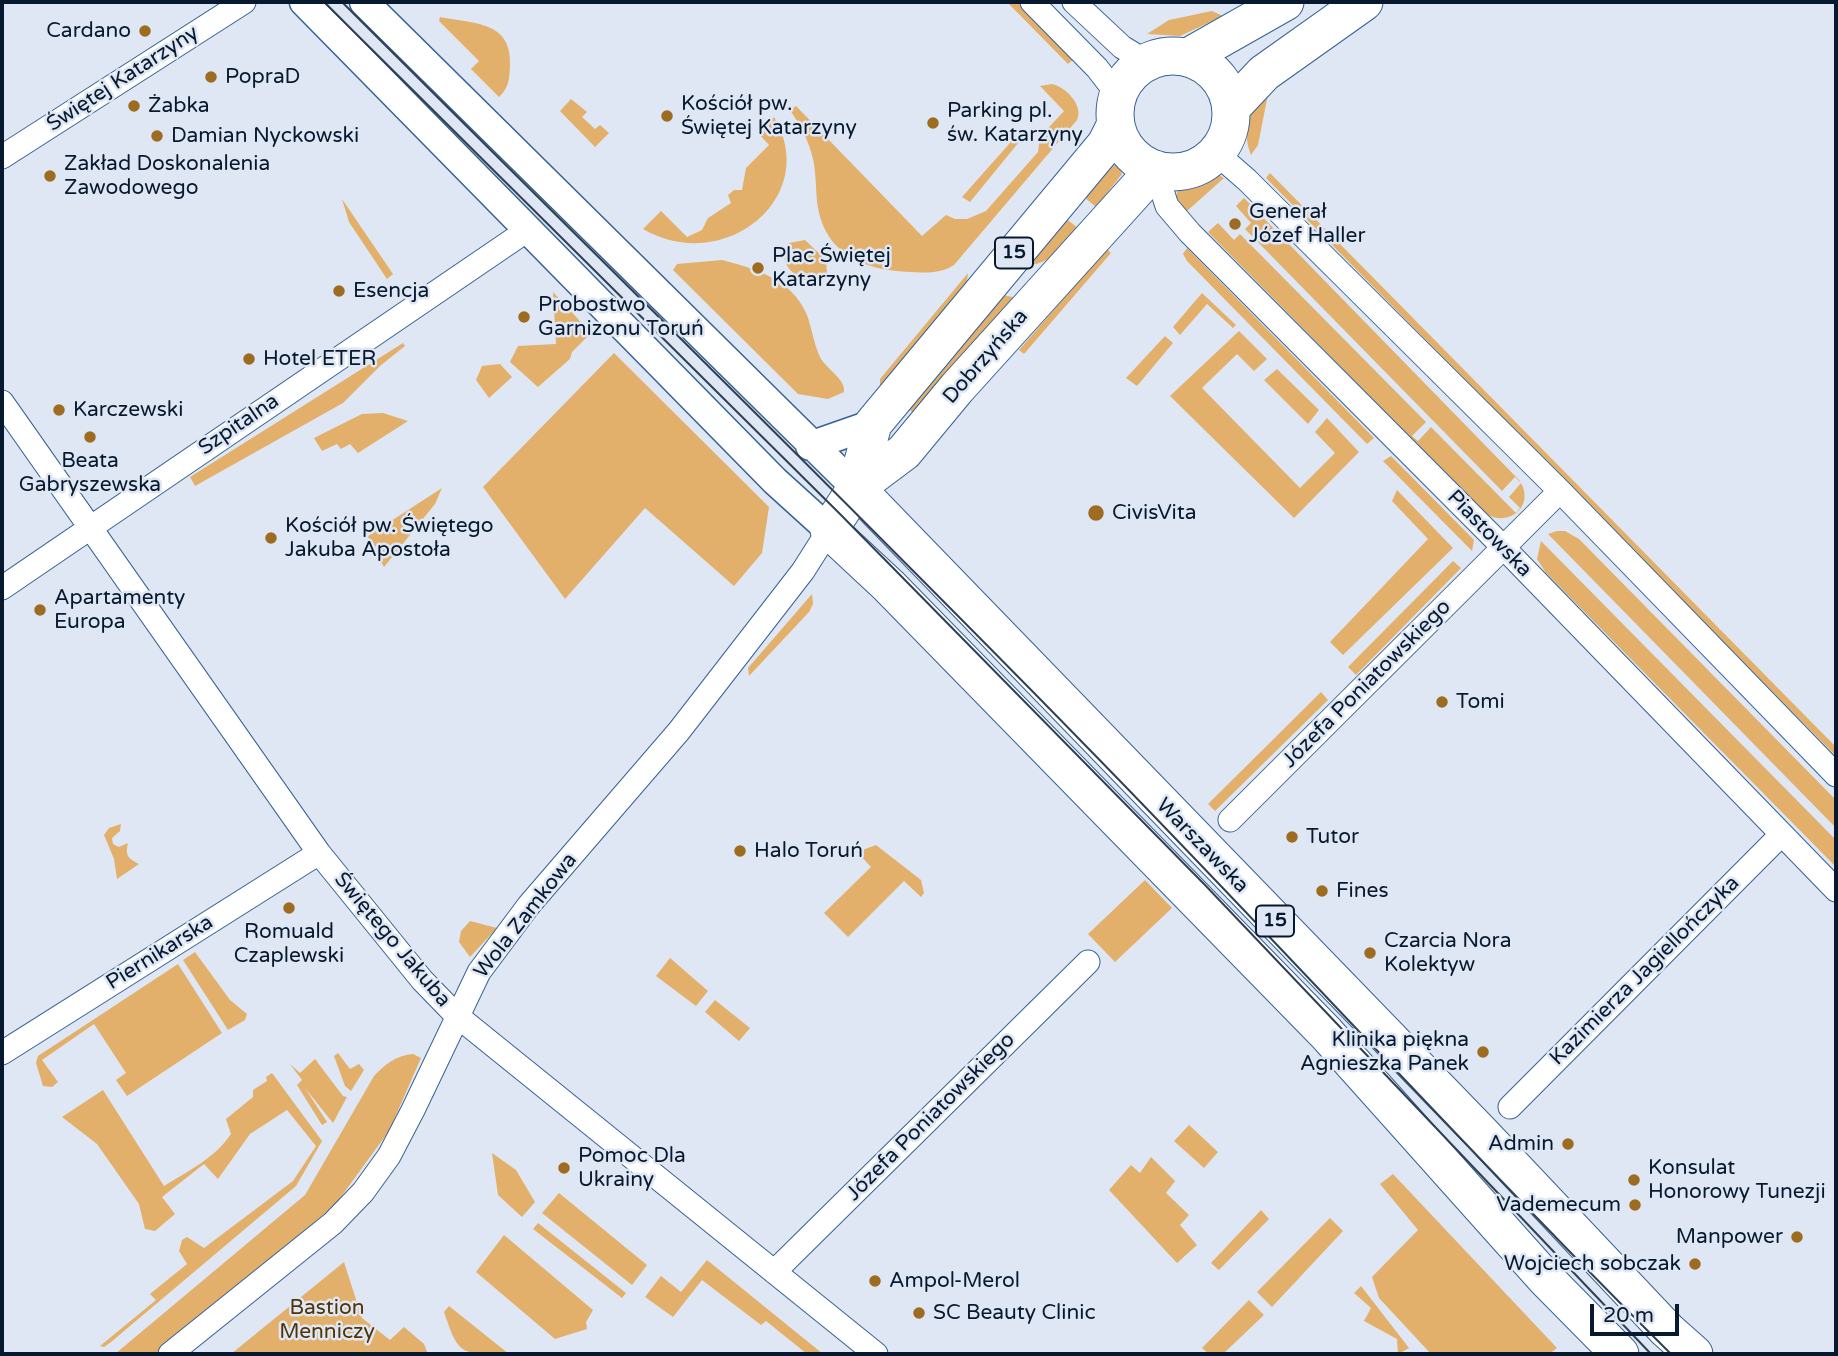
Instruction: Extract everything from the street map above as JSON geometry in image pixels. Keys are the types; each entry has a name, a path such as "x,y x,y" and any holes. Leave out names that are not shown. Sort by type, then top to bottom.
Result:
{"main road":[{"path":"1188,57 1285,2"},
{"path":"1231,108 1264,73 1364,2"},
{"path":"1116,110 1123,145 1138,161 1155,170 1174,173 1190,170 1216,153 1225,140 1231,108 1226,89 1217,75 1188,57 1171,55 1145,61"},
{"name":"15","path":"1116,110 1127,76 1145,61"},
{"name":"Dobrzyńska","path":"856,488 873,424 1106,144 1116,110"},
{"name":"Dobrzyńska","path":"856,488 904,452 1100,227 1155,170"},
{"name":"15","path":"829,530 856,488"},
{"name":"Warszawska","path":"856,488 1482,1134 1667,1330 1694,1354"},
{"name":"Warszawska","path":"829,530 889,586 1326,1033 1545,1278 1620,1354"}],"street":[{"name":"Świętej Katarzyny","path":"2,157 244,2"},
{"path":"304,2 775,481 829,530"},
{"path":"365,2 810,446 856,488"},
{"path":"1032,2 1102,73 1116,110"},
{"path":"1074,2 1122,47 1145,61"},
{"path":"1216,153 1247,180 1560,491 1836,775"},
{"name":"Piastowska","path":"1155,170 1167,206 1190,233 1504,548 1836,890"},
{"name":"Szpitalna","path":"2,588 530,229"},
{"name":"Świętego Jakuba","path":"2,401 319,853 422,980 456,1015 876,1354"},
{"path":"810,446 873,424"},
{"name":"Józefa Poniatowskiego","path":"1230,820 1560,491"},
{"name":"Wola Zamkowa","path":"170,1354 333,1223 363,1192 395,1144 479,972 508,933 679,731 803,571 829,530"},
{"name":"Kazimierza Jagiellończyka","path":"1510,1107 1781,835"},
{"name":"Piernikarska","path":"4,1047 319,853"},
{"name":"Józefa Poniatowskiego","path":"774,1272 1088,962"}],"green space":[{"path":"1007,2 1018,2 1074,59 1068,64"},
{"path":"1212,11 1223,16 1180,36 1147,34 1169,20"},
{"path":"440,17 489,27 505,41 510,67 507,87 499,97 471,69 479,61 439,21"},
{"path":"1052,84 1063,89 1076,103 1079,115 1077,120 954,265 941,271 926,272 882,269 847,255 830,238 819,213 811,152 804,133 790,110 796,106 922,236 946,215 955,219 967,219 986,211 1038,152 1040,137 1064,111 1040,86"},
{"path":"1268,94 1258,145 1251,155 1247,137 1249,121 1256,107"},
{"path":"571,99 587,112 582,117 595,129 600,125 609,133 595,147 560,111"},
{"path":"774,117 785,147 785,175 775,200 757,221 732,236 704,243 674,241 643,229 661,211 687,237 702,230 708,218 731,203 728,195 734,190 742,190 746,168 769,145 758,133"},
{"path":"1017,135 1019,142 970,202 962,197"},
{"path":"1110,165 1119,166 1122,174 1096,207 1084,197"},
{"path":"1270,173 1836,747 1836,756 1266,178"},
{"path":"1217,174 1224,178 1187,211 1176,197 1178,189"},
{"path":"1244,198 1520,482 1515,477 1502,491 1245,229 1251,223 1236,206"},
{"path":"342,199 393,274 387,279 349,222"},
{"path":"1065,218 1078,228 1067,242 1042,262 1025,265"},
{"path":"1218,223 1234,240 1240,234 1426,422 1412,436 1418,441 1431,427 1516,513 1504,518 1486,514 1208,232"},
{"path":"805,240 826,260 827,273 821,283 798,276 784,258 789,243"},
{"path":"1187,248 1374,438 1367,444 1187,261 1183,254"},
{"path":"1107,249 1111,253 1024,354 1019,350"},
{"path":"722,260 772,277 792,292 807,315 820,357 839,378 844,392 828,399 798,394 673,270 677,264"},
{"path":"968,273 967,281 880,388 880,379"},
{"path":"553,292 591,333 572,352 570,359 538,387 510,362 518,346 556,344"},
{"path":"1202,293 1236,325 1233,328 1207,304 1180,335 1173,327"},
{"path":"999,294 1016,298 918,418 909,409"},
{"path":"1239,331 1267,359 1254,371 1237,354 1202,388 1300,488 1335,453 1315,432 1327,418 1359,452 1294,518 1170,396"},
{"path":"1165,336 1173,343 1137,386 1126,378"},
{"path":"403,343 405,346 380,366 343,403 195,486 190,477"},
{"path":"614,353 769,507 762,553 734,586 645,508 565,599 483,487"},
{"path":"500,364 512,377 489,398 476,380 482,366"},
{"path":"1277,369 1319,410 1308,424 1264,380"},
{"path":"383,413 408,421 358,453 350,444 341,449 337,444 322,451 314,438 362,414"},
{"path":"1391,456 1474,540 1472,551 1383,461"},
{"path":"1521,483 1525,497 1523,505 1516,513 1520,508 1509,497"},
{"path":"442,488 435,504 384,567 378,557 381,548 371,545 368,536"},
{"path":"1397,490 1453,548 1343,655 1330,642 1428,539 1392,501"},
{"path":"1565,531 1579,539 1836,800 1836,828 1548,534"},
{"path":"1541,541 1836,840 1836,867 1546,573 1537,559"},
{"path":"1453,561 1461,568 1356,675 1348,667"},
{"path":"812,594 813,604 809,612 749,676 748,668"},
{"path":"1321,692 1328,700 1215,811 1208,804"},
{"path":"121,824 120,831 112,838 113,844 119,847 128,843 128,856 139,864 117,879 114,859 104,835 109,828"},
{"path":"876,845 921,880 924,893 921,897 904,881 848,937 824,913 871,867 857,852"},
{"path":"1145,880 1172,908 1115,962 1088,934"},
{"path":"470,921 497,928 470,957 459,942 461,931"},
{"path":"195,952 230,1000 247,1014 245,1020 228,1030 183,960"},
{"path":"670,958 708,991 696,1006 656,976"},
{"path":"178,964 222,1033 127,1096 116,1080 126,1073 94,1024 42,1060 58,1082 52,1087 43,1086 36,1063 38,1056"},
{"path":"715,1000 750,1028 739,1041 705,1012"},
{"path":"338,1053 350,1069 359,1064 364,1070 351,1091 345,1086 334,1056"},
{"path":"413,1054 421,1058 389,1131 335,1205 155,1354 115,1354 305,1195 374,1076 392,1061"},
{"path":"315,1059 343,1096 347,1097 333,1123 305,1088 327,1122 322,1125 297,1085 302,1080 290,1064 300,1073"},
{"path":"272,1073 322,1141 296,1186 111,1342 104,1347 100,1346 156,1300 150,1294 187,1264 179,1251 182,1240 187,1237 204,1248 293,1181 316,1146 287,1110 250,1134 218,1179 204,1164 162,1197 175,1214 155,1231 145,1229 139,1204 97,1144 62,1117 103,1090 164,1186 225,1143 231,1134 226,1119 253,1097 253,1090 267,1081 266,1077"},
{"path":"1189,1125 1218,1152 1204,1168 1174,1141"},
{"path":"492,1153 516,1170 535,1202 522,1217 498,1195"},
{"path":"1151,1157 1175,1181 1166,1193 1189,1215 1180,1225 1197,1245 1177,1263 1109,1190 1131,1165 1140,1173"},
{"path":"1393,1174 1557,1348 1549,1354 1431,1354 1379,1298 1372,1277 1418,1230 1380,1184"},
{"path":"559,1193 647,1265 632,1285 542,1213"},
{"path":"1261,1210 1269,1219 1219,1270 1211,1263"},
{"path":"1330,1218 1343,1231 1272,1307 1257,1292"},
{"path":"538,1223 626,1293 622,1298 533,1229"},
{"path":"504,1235 593,1310 586,1322 587,1329 555,1339 476,1272"},
{"path":"707,1260 823,1354 807,1354 766,1321 761,1325 702,1280 673,1317 645,1297 661,1276 681,1292"},
{"name":"Bastion Menniczy","path":"344,1262 362,1318 390,1340 404,1327 424,1344 428,1354 231,1354"},
{"path":"1361,1286 1409,1348 1398,1354 1397,1339 1364,1321 1371,1308 1354,1293"},
{"path":"1249,1300 1264,1315 1223,1354 1209,1354 1202,1348"},
{"path":"449,1306 509,1354 480,1354 458,1345 444,1312"}],"tram line":[{"path":"324,2 840,514 1205,885 1651,1354"},
{"path":"342,2 991,650 1671,1354"}],"place":[{"name":"Cardano","path":"145,31"},
{"name":"PopraD","path":"211,77"},
{"name":"Żabka","path":"134,106"},
{"name":"Kościół pw. Świętej Katarzyny","path":"667,116"},
{"name":"Parking pl. św. Katarzyny","path":"933,123"},
{"name":"Damian Nyckowski","path":"157,136"},
{"name":"Zakład Doskonalenia Zawodowego","path":"50,176"},
{"name":"Generał Józef Haller","path":"1235,224"},
{"name":"Plac Świętej Katarzyny","path":"758,268"},
{"name":"Esencja","path":"339,291"},
{"name":"Probostwo Garnizonu Toruń","path":"524,317"},
{"name":"Hotel ETER","path":"249,359"},
{"name":"Karczewski","path":"59,410"},
{"name":"Beata Gabryszewska","path":"90,437"},
{"name":"CivisVita","path":"1096,513"},
{"name":"Kościół pw. Świętego Jakuba Apostoła","path":"271,538"},
{"name":"Apartamenty Europa","path":"40,610"},
{"name":"Tomi","path":"1442,702"},
{"name":"Tutor","path":"1292,837"},
{"name":"Halo Toruń","path":"740,851"},
{"name":"Fines","path":"1322,891"},
{"name":"Romuald Czaplewski","path":"289,908"},
{"name":"Czarcia Nora Kolektyw","path":"1370,953"},
{"name":"Klinika piękna Agnieszka Panek","path":"1483,1052"},
{"name":"Admin","path":"1568,1144"},
{"name":"Pomoc Dla Ukrainy","path":"564,1168"},
{"name":"Konsulat Honorowy Tunezji","path":"1634,1180"},
{"name":"Vademecum","path":"1635,1205"},
{"name":"Manpower","path":"1797,1237"},
{"name":"Wojciech sobczak","path":"1695,1264"},
{"name":"Ampol-Merol","path":"875,1281"},
{"name":"SC Beauty Clinic","path":"919,1313"}]}
